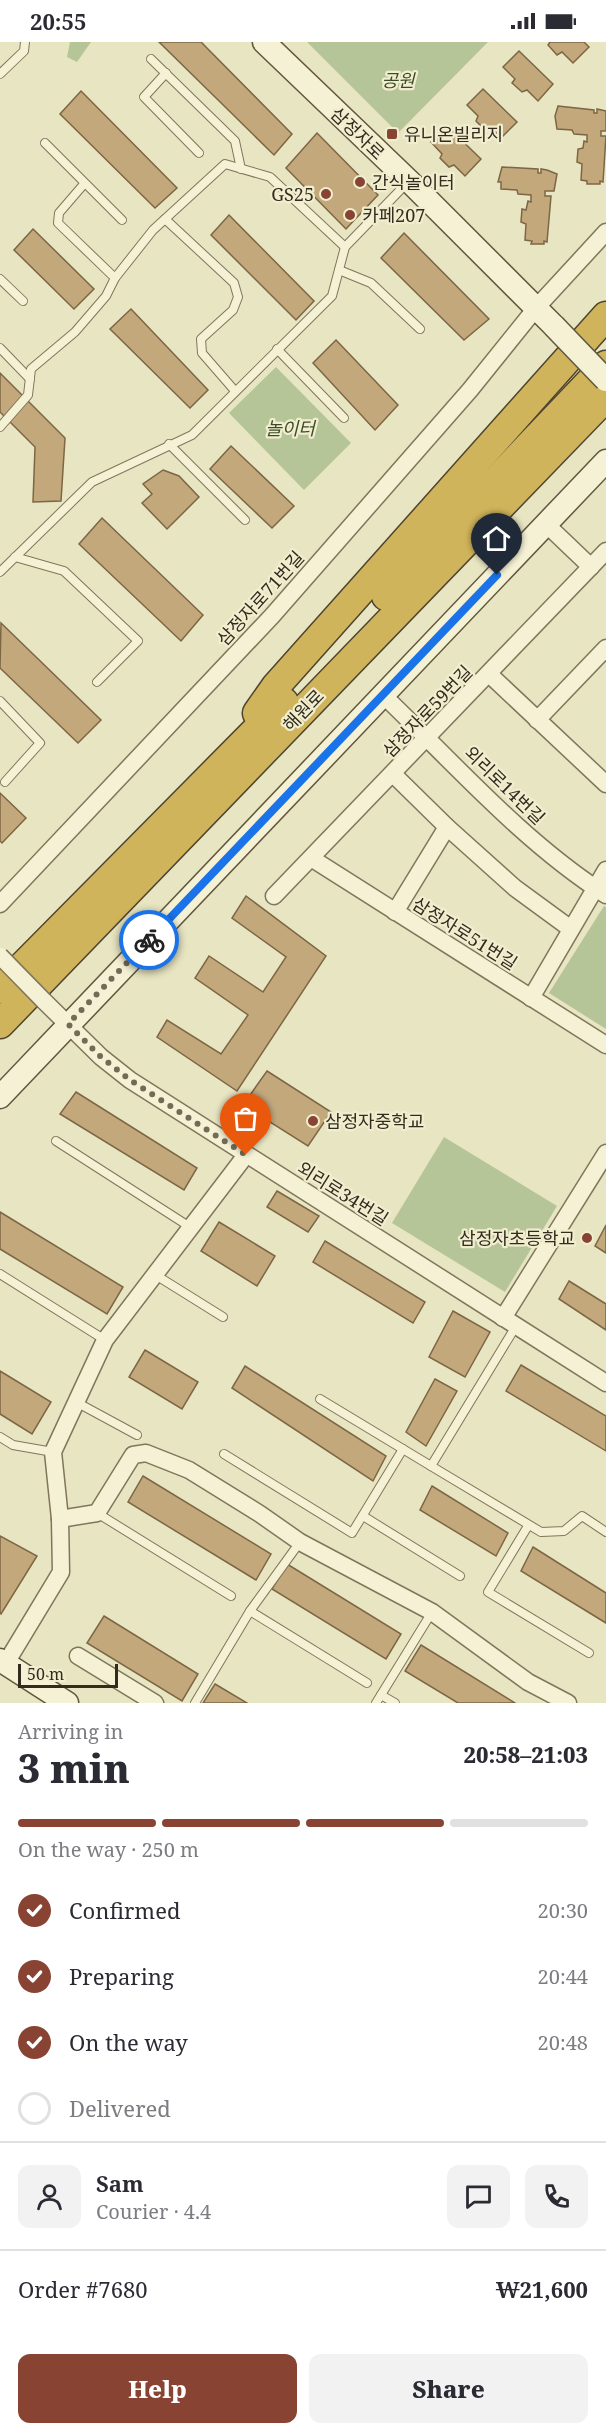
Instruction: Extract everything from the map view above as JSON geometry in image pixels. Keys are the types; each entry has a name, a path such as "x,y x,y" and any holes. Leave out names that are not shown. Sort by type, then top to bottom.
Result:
{"highway":[{"path":"220,767 276,686 606,316"},
{"name":"해원로","path":"0,989 328,657 606,364"},
{"name":"해원로","path":"0,1024 606,397"}],"street":[{"name":"삼정자로","path":"264,42 409,181 606,380"},
{"name":"삼정자로71번길","path":"0,904 272,616 470,390 536,308 606,232"},
{"path":"0,1097 606,461"},
{"path":"546,524 591,567"},
{"name":"삼정자로59번길","path":"274,896 606,551"},
{"path":"537,720 606,648"},
{"path":"489,674 537,720 604,777"},
{"name":"외리로14번길","path":"383,694 527,834 601,891"},
{"path":"393,774 447,827 515,888 571,929"},
{"path":"395,912 447,827"},
{"name":"삼정자로51번길","path":"311,858 606,1046"},
{"path":"531,998 571,929 601,891 606,870"},
{"name":"외리로34번길","path":"0,956 101,1057 130,1080 606,1383"},
{"path":"510,1322 606,1153"},
{"path":"67,1703 3,1661 62,1572 60,1519 53,1452 105,1340 246,1155"},
{"path":"60,1519 97,1513 133,1455 146,1453 189,1470 300,1542 432,1612 528,1682 568,1703"},
{"path":"78,1656 155,1703"}],"lane":[{"path":"0,74 24,51 25,42"},
{"path":"152,59 235,141 241,169"},
{"path":"166,73 144,97 199,153"},
{"path":"45,143 122,220"},
{"path":"0,427 28,395 31,369 75,332 106,296 115,278 153,230 225,164 270,177 345,247"},
{"path":"0,572 92,482 192,435 277,348 332,296 345,247 409,181"},
{"path":"84,184 58,213 58,223 115,278"},
{"path":"165,219 234,283 238,297 233,310 201,339 202,353 235,391"},
{"path":"339,270 371,283 420,329"},
{"path":"0,279 23,301"},
{"path":"0,348 30,379"},
{"path":"277,348 344,418"},
{"path":"169,444 245,520"},
{"path":"15,557 64,571 138,641 97,682"},
{"path":"0,701 40,743 5,782"},
{"path":"56,1141 190,1227"},
{"path":"0,1274 105,1340"},
{"path":"154,1275 223,1317"},
{"path":"431,1466 510,1322"},
{"path":"320,1399 540,1532 564,1530 582,1516 606,1532"},
{"path":"76,1402 137,1435"},
{"path":"0,1437 13,1445 53,1452"},
{"path":"224,1454 352,1533 403,1449"},
{"path":"97,1513 231,1596"},
{"path":"363,1516 460,1576"},
{"path":"528,1526 488,1592 589,1653"},
{"path":"195,1703 250,1611 300,1542"},
{"path":"250,1611 367,1683"},
{"path":"395,1703 379,1699 432,1612"}],"green space":[{"path":"70,42 91,42 77,62 67,57"},
{"name":"공원","path":"307,42 488,42 398,133"},
{"name":"놀이터","path":"276,367 351,443 304,490 229,413"},
{"path":"604,906 606,907 606,1029 549,993"},
{"path":"444,1137 557,1206 505,1292 392,1223"}],"building":[{"path":"159,42 201,42 292,134 274,155"},
{"path":"550,42 584,42 589,47 573,63 562,52 557,55 548,45"},
{"path":"519,51 553,84 538,101 527,90 522,92 512,83 515,79 503,67"},
{"path":"483,89 517,122 501,138 490,127 485,130 476,121 478,116 467,105"},
{"path":"81,91 177,188 155,208 60,114"},
{"path":"558,106 594,110 594,113 597,113 597,109 606,111 606,131 601,131 601,136 606,136 603,182 600,181 600,184 587,184 587,181 581,180 582,164 577,162 578,149 583,148 584,141 587,142 587,135 574,134 572,130 557,129 555,116"},
{"path":"447,126 481,159 465,176 454,165 449,167 440,158 442,154 431,142"},
{"path":"317,133 378,195 346,229 286,168"},
{"path":"502,167 538,169 538,173 541,173 541,169 557,174 554,191 545,191 545,196 551,196 547,242 544,241 544,244 531,244 532,241 525,240 526,224 521,222 522,209 526,210 528,201 531,202 531,195 518,194 517,190 501,189 501,182 498,182"},
{"path":"229,215 314,301 296,320 211,235"},
{"path":"33,229 94,289 74,309 14,250"},
{"path":"404,233 489,319 464,340 381,258"},
{"path":"131,309 208,390 190,408 110,329"},
{"path":"336,340 398,405 375,430 313,363"},
{"path":"0,373 65,438 61,501 33,502 35,447 0,412"},
{"path":"231,446 294,506 272,528 210,469"},
{"path":"163,470 179,476 199,497 167,529 142,503 152,494 143,484"},
{"path":"102,518 203,615 181,641 79,544"},
{"path":"1,623 101,720 78,743 0,668"},
{"path":"0,793 26,818 2,843 0,841"},
{"path":"246,896 326,956 237,1091 157,1037 167,1020 221,1054 248,1015 195,978 209,956 263,992 286,957 232,918"},
{"path":"267,1071 331,1112 308,1146 243,1105"},
{"path":"76,1092 197,1168 184,1190 60,1114"},
{"path":"277,1191 319,1216 308,1232 267,1207"},
{"path":"0,1212 123,1287 107,1314 0,1249"},
{"path":"219,1222 275,1256 257,1286 201,1251"},
{"name":"삼정자초등학교","path":"606,1225 606,1253 595,1246"},
{"path":"325,1241 425,1302 413,1323 313,1262"},
{"name":"삼정자초등학교","path":"569,1281 606,1304 606,1330 559,1299"},
{"path":"453,1311 490,1332 465,1377 429,1357"},
{"path":"145,1350 198,1382 182,1409 129,1377"},
{"path":"521,1365 606,1416 606,1451 506,1391"},
{"path":"245,1366 386,1456 373,1481 232,1388"},
{"path":"0,1371 51,1402 32,1434 0,1414"},
{"path":"435,1379 457,1391 426,1446 406,1432"},
{"path":"143,1476 271,1554 256,1580 128,1502"},
{"path":"432,1486 508,1533 496,1556 420,1510"},
{"path":"0,1536 37,1556 1,1614 0,1613"},
{"path":"533,1547 606,1593 606,1623 521,1571"},
{"path":"287,1564 401,1634 386,1659 272,1589"},
{"path":"104,1616 198,1674 182,1701 87,1643"},
{"path":"421,1645 515,1703 458,1703 405,1671"},
{"path":"215,1684 247,1703 203,1703"}],"way so far":[{"path":"149,940 68,1024 101,1057 130,1080 246,1155"}],"place":[{"name":"유니온빌리지","path":"392,134"},
{"name":"간식놀이터","path":"360,182"},
{"name":"GS25","path":"326,194"},
{"name":"카페207","path":"350,215"},
{"name":"삼정자중학교","path":"313,1121"},
{"name":"삼정자초등학교","path":"587,1238"}],"route":[{"path":"149,940 497,575"}]}
